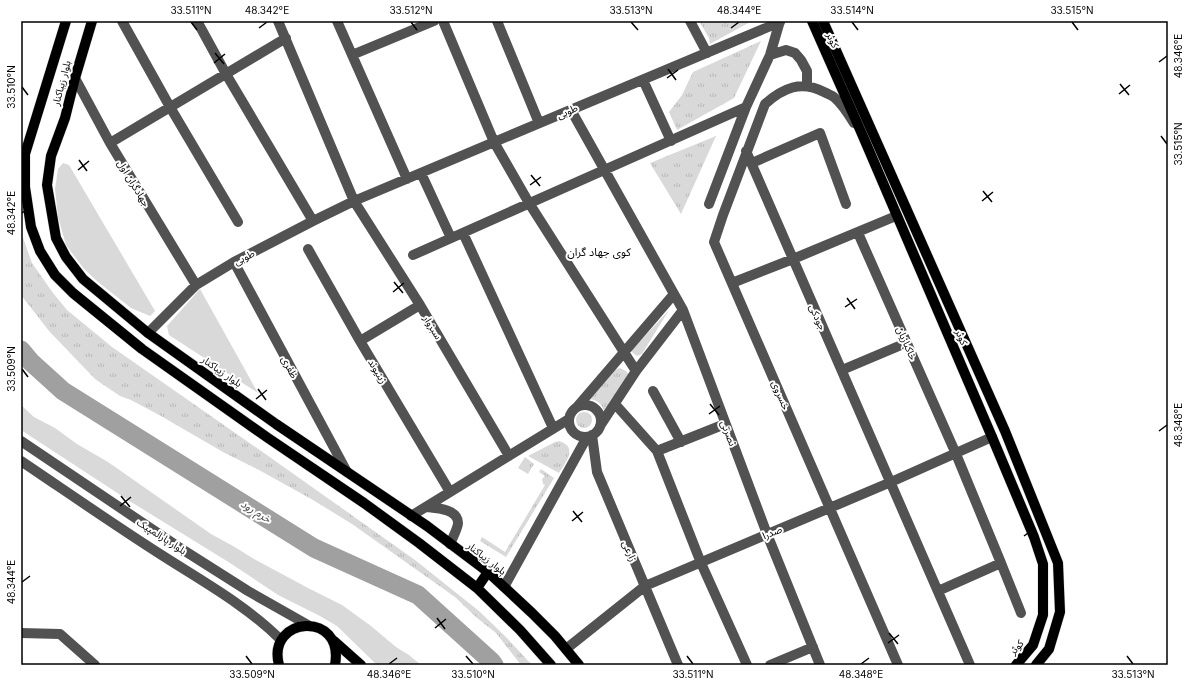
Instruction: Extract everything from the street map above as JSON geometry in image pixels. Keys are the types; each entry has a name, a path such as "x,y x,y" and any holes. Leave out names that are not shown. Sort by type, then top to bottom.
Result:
{"main road":[{"name":"بلوار زیباکنار","path":"66,21 25,154 25,187 31,227 40,251 55,275 72,293 137,345 268,438 364,503 477,588 520,630 551,665"},
{"name":"بلوار زیباکنار","path":"92,21 64,118 51,156 46,185 56,238 66,257 83,279 148,333 276,424 411,516 488,572 532,613 579,665"},
{"name":"کوثر","path":"812,21 992,437 1034,538 1043,564 1043,615 1033,645 1016,665"},
{"name":"کوثر","path":"823,21 1006,431 1058,563 1060,612 1048,649 1036,665"},
{"path":"896,216 908,211"},
{"path":"137,345 148,333"},
{"path":"992,437 1006,431"},
{"path":"477,588 488,572"},
{"path":"279,665 277,654 283,637 290,630 299,626 308,625 326,631 361,665"},
{"path":"332,638 336,647 337,656 335,665"}],"street":[{"path":"122,21 170,107 238,222"},
{"path":"197,21 226,74 313,221"},
{"path":"278,21 354,201"},
{"path":"337,21 407,179"},
{"path":"352,55 434,21"},
{"path":"443,21 494,142 529,203 636,371"},
{"path":"496,21 539,123"},
{"path":"690,21 707,52"},
{"path":"709,204 746,108 770,55 780,22"},
{"name":"طوبی","path":"148,333 196,285 234,262 313,221 354,201 780,22"},
{"path":"110,143 286,38"},
{"path":"770,55 786,50 795,53 807,71 807,86"},
{"name":"جهادگران اول","path":"75,78 110,143 196,285"},
{"path":"643,80 671,141"},
{"path":"746,151 765,104 774,96 797,86 807,86 819,89 835,98 862,134"},
{"path":"413,255 746,108"},
{"name":"نصرتی","path":"571,110 682,310 767,534 820,665"},
{"path":"752,163 820,133 846,204"},
{"name":"جودکی","path":"746,151 970,665"},
{"name":"خسروی","path":"746,151 714,242 898,665"},
{"path":"421,173 450,238"},
{"name":"سبزوار","path":"354,201 420,305 509,456"},
{"path":"732,283 858,233 896,216"},
{"path":"463,233 553,428"},
{"name":"خاکبازیان","path":"858,233 956,454 1021,613"},
{"name":"زینیوند","path":"308,249 360,341 450,492"},
{"name":"ظفری","path":"234,262 347,472"},
{"path":"674,294 577,407 571,412 569,424 576,434 581,436 590,436 597,432 636,371 682,310"},
{"path":"360,341 420,305"},
{"path":"842,370 906,343"},
{"path":"653,391 681,442"},
{"path":"577,407 583,404 590,405 595,408 600,413 600,426"},
{"path":"615,404 657,452 701,563 747,665"},
{"path":"411,516 569,419"},
{"path":"657,452 725,424"},
{"path":"504,587 590,436"},
{"name":"زارعی","path":"590,436 597,472 678,665"},
{"name":"صدرا","path":"566,649 645,586 891,482 992,437"},
{"name":"بلوار پارالمپیک","path":"21,441 177,546 248,591 308,625"},
{"name":"بلوار پارالمپیک","path":"21,461 123,530 238,604 281,640"},
{"path":"426,507 452,512 457,519 458,524 450,544"},
{"path":"938,591 1001,563"},
{"path":"21,633 60,634 95,665"},
{"path":"770,665 813,647"}],"green space":[{"path":"699,21 752,21 710,44 709,38"},
{"path":"761,41 734,98 677,130 669,112 682,95 693,72"},
{"path":"716,136 681,214 650,163"},
{"path":"63,163 69,165 155,311 150,316 131,308 98,282 84,269 66,245 58,217 55,189 58,169"},
{"path":"21,232 32,263 67,310 112,347 415,560 479,611 532,665 521,665 496,633 477,618 455,597 352,524 259,470 223,452 131,400 120,396 95,379 49,331 21,295"},
{"path":"200,289 258,393 169,335 167,326"},
{"path":"669,310 642,354 637,356 634,354 631,351"},
{"path":"620,368 626,371 629,375 604,414 603,408 600,404 595,400 589,399 614,370"},
{"path":"21,405 34,417 55,428 77,444 108,462 211,534 254,559 342,605 421,665 377,665 337,626 278,595 21,430"},
{"path":"581,412 587,412 592,417 590,426 587,428 581,428 576,423 576,417"},
{"path":"559,441 568,447 569,456 559,473 528,456 555,442"},
{"path":"525,457 534,464 528,474 518,468"},
{"path":"541,469 554,478 506,557 480,541 482,537 505,552 545,485 543,484 542,479 545,476 539,472"}],"waterway":[{"name":"خرم رود","path":"21,350 31,362 63,391 314,548 418,595 494,665"}],"district":[{"name":"کوی جهاد گران","path":"599,252"}]}
